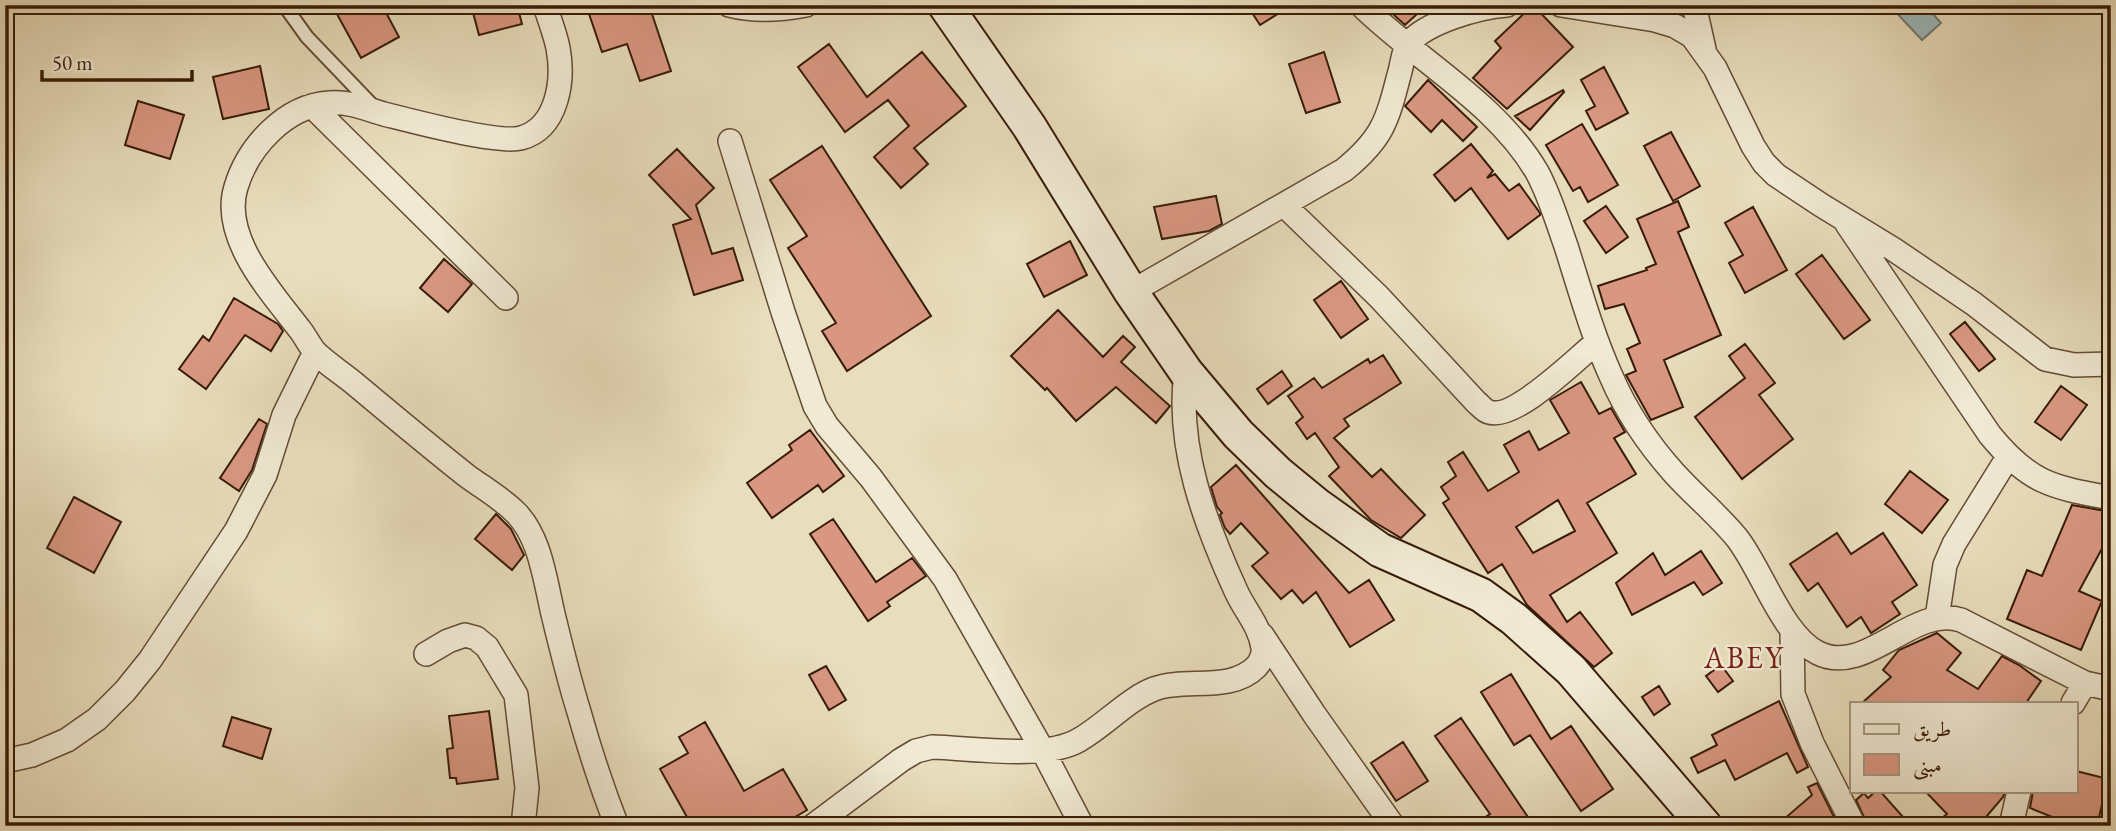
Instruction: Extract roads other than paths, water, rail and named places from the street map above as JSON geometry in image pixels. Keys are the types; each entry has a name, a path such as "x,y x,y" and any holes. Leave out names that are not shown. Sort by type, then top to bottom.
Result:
{"main road":[{"path":"945,5 1029,126 1131,292 1186,372 1238,435 1278,473 1380,550 1481,595 1530,632 1572,670 1705,826"}],"street":[{"path":"545,5 558,48 560,83 549,117 537,131 520,138 499,139 380,113 359,105 330,103 312,106 292,115 271,130 255,148 242,168 234,192 234,215 240,239 253,265 274,299 315,352 453,464 512,508 525,522 541,565 578,711 617,826"},
{"path":"729,5 779,10 806,5"},
{"path":"1362,5 1461,89 1519,145 1550,198 1611,379 1648,439 1674,473 1737,538 1792,632 1805,645 1820,654 1837,659 1857,655 1937,618 1949,616 2085,683 2111,689"},
{"path":"1131,292 1344,170 1365,152 1381,133 1391,109 1407,45 1427,30 1451,19 1476,10 1507,5"},
{"path":"1561,5 1675,26 1692,36 1705,52 1764,163 1795,188 1974,304 2045,359 2074,365 2111,364"},
{"path":"1694,5 1705,52"},
{"path":"312,106 506,298"},
{"path":"730,141 815,406 827,426 871,478 945,579 1043,751 1082,826"},
{"path":"1284,205 1379,297 1488,412 1501,413 1527,399 1597,342"},
{"path":"1843,218 1990,435 2008,457 2025,472 2041,480 2064,489 2111,498"},
{"path":"5,761 32,755 67,740 97,719 150,660 236,531 265,475 284,415 315,352"},
{"path":"1186,372 1182,397 1184,426 1195,488 1236,593 1314,714 1393,826"},
{"path":"1937,618 1945,565 1954,544 2008,457"},
{"path":"813,826 916,751 932,747 1043,751 1062,748 1080,740 1152,690 1168,685 1226,681 1243,676 1258,666 1264,652 1258,629"},
{"path":"1792,632 1793,694 1812,743 1854,826"},
{"path":"426,654 465,635 476,638 487,647 516,695 527,788 523,826"},
{"path":"2074,702 2085,683"},
{"path":"2011,826 2019,792"}],"lane":[{"path":"284,5 307,37 380,113"}],"water":[{"path":"1925,5 1941,23 1922,40 1891,7"}],"district":[{"name":"ABEY","path":"1744,658"}]}
